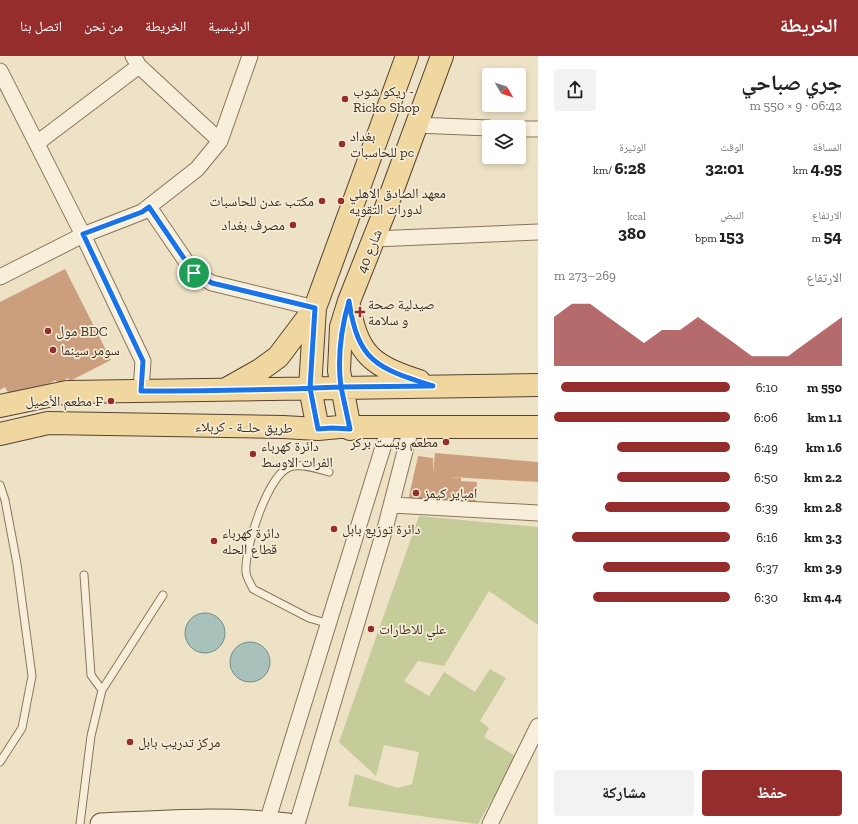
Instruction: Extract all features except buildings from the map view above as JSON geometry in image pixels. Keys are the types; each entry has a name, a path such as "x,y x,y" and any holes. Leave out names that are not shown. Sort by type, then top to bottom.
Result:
{"main road":[{"path":"318,429 310,388 315,308 407,56"},
{"name":"شارع 40","path":"350,429 339,371 341,327 349,301 374,239 442,56"},
{"path":"349,301 355,332 367,355 377,364 393,373 433,386"},
{"path":"223,390 249,377 278,356 315,308"},
{"path":"0,406 67,392 538,385"},
{"name":"طريق حلــة - كربلاء","path":"0,434 48,423 283,427 318,429 332,428 409,437 538,427"}],"street":[{"path":"0,277 83,234 142,212 197,169 220,141 250,56"},
{"path":"37,143 136,61 220,141"},
{"path":"0,71 83,234 143,361 141,391"},
{"path":"416,125 482,128"},
{"path":"526,129 538,129"},
{"path":"149,207 194,273 212,283 315,308"},
{"path":"374,239 538,232"},
{"path":"267,822 387,435"},
{"path":"297,824 392,505 409,437"},
{"path":"392,505 538,513"},
{"path":"490,824 538,726"},
{"path":"101,824 157,821 267,822 288,824"}],"lane":[{"path":"329,624 309,618 253,589 246,572 252,532 274,479 281,472 291,466 312,467 330,472"},
{"path":"0,485 5,500 17,564 32,676 22,728 0,762"},
{"path":"84,575 91,675 102,690"},
{"path":"80,824 91,736 102,690 163,595"}],"green space":[{"path":"419,516 538,527 538,625 489,591 444,666 418,661 404,681 429,696 444,672 475,692 490,669 506,678 480,721 489,728 484,737 517,757 478,824 348,806 355,774 398,788 412,784 419,752 384,745 376,776 339,742"}],"water":[{"path":"209,613 216,616 222,622 225,633 224,641 216,650 209,653 201,653 194,650 186,641 185,629 188,622 197,614"},
{"path":"254,642 261,645 267,651 270,662 269,670 261,679 254,682 246,682 239,679 231,670 230,658 233,651 242,643"}],"place":[{"name":"ريكو شوب - Ricko Shop","path":"345,99"},
{"name":"بغداد للحاسبات pc","path":"342,144"},
{"name":"مكتب عدن للحاسبات","path":"322,201"},
{"name":"معهد الصادق الاهلي لدورات التقويه","path":"341,201"},
{"name":"مصرف بغداد","path":"293,225"},
{"name":"صيدلية صحة و سلامة","path":"360,312"},
{"name":"مول BDC","path":"48,331"},
{"name":"سومر سينما","path":"53,350"},
{"name":"مطعم الأصيل F","path":"111,401"},
{"name":"مطعم ويست بركر","path":"446,442"},
{"name":"دائرة كهرباء الفرات الاوسط","path":"253,454"},
{"name":"امباير كيمز","path":"416,493"},
{"name":"دائرة توزيع بابل","path":"334,529"},
{"name":"دائرة كهرباء قطاع الحله","path":"214,541"},
{"name":"علي للاطارات","path":"371,629"},
{"name":"مركز تدريب بابل","path":"130,742"}],"route":[{"path":"194,273 149,207 142,212 83,234 143,361 141,391 223,390 310,388 341,387 339,371 341,327 349,301 355,332 367,355 377,364 393,373 433,386 341,387 350,429 339,427 318,429 310,388 315,308 212,283 194,273"}]}
